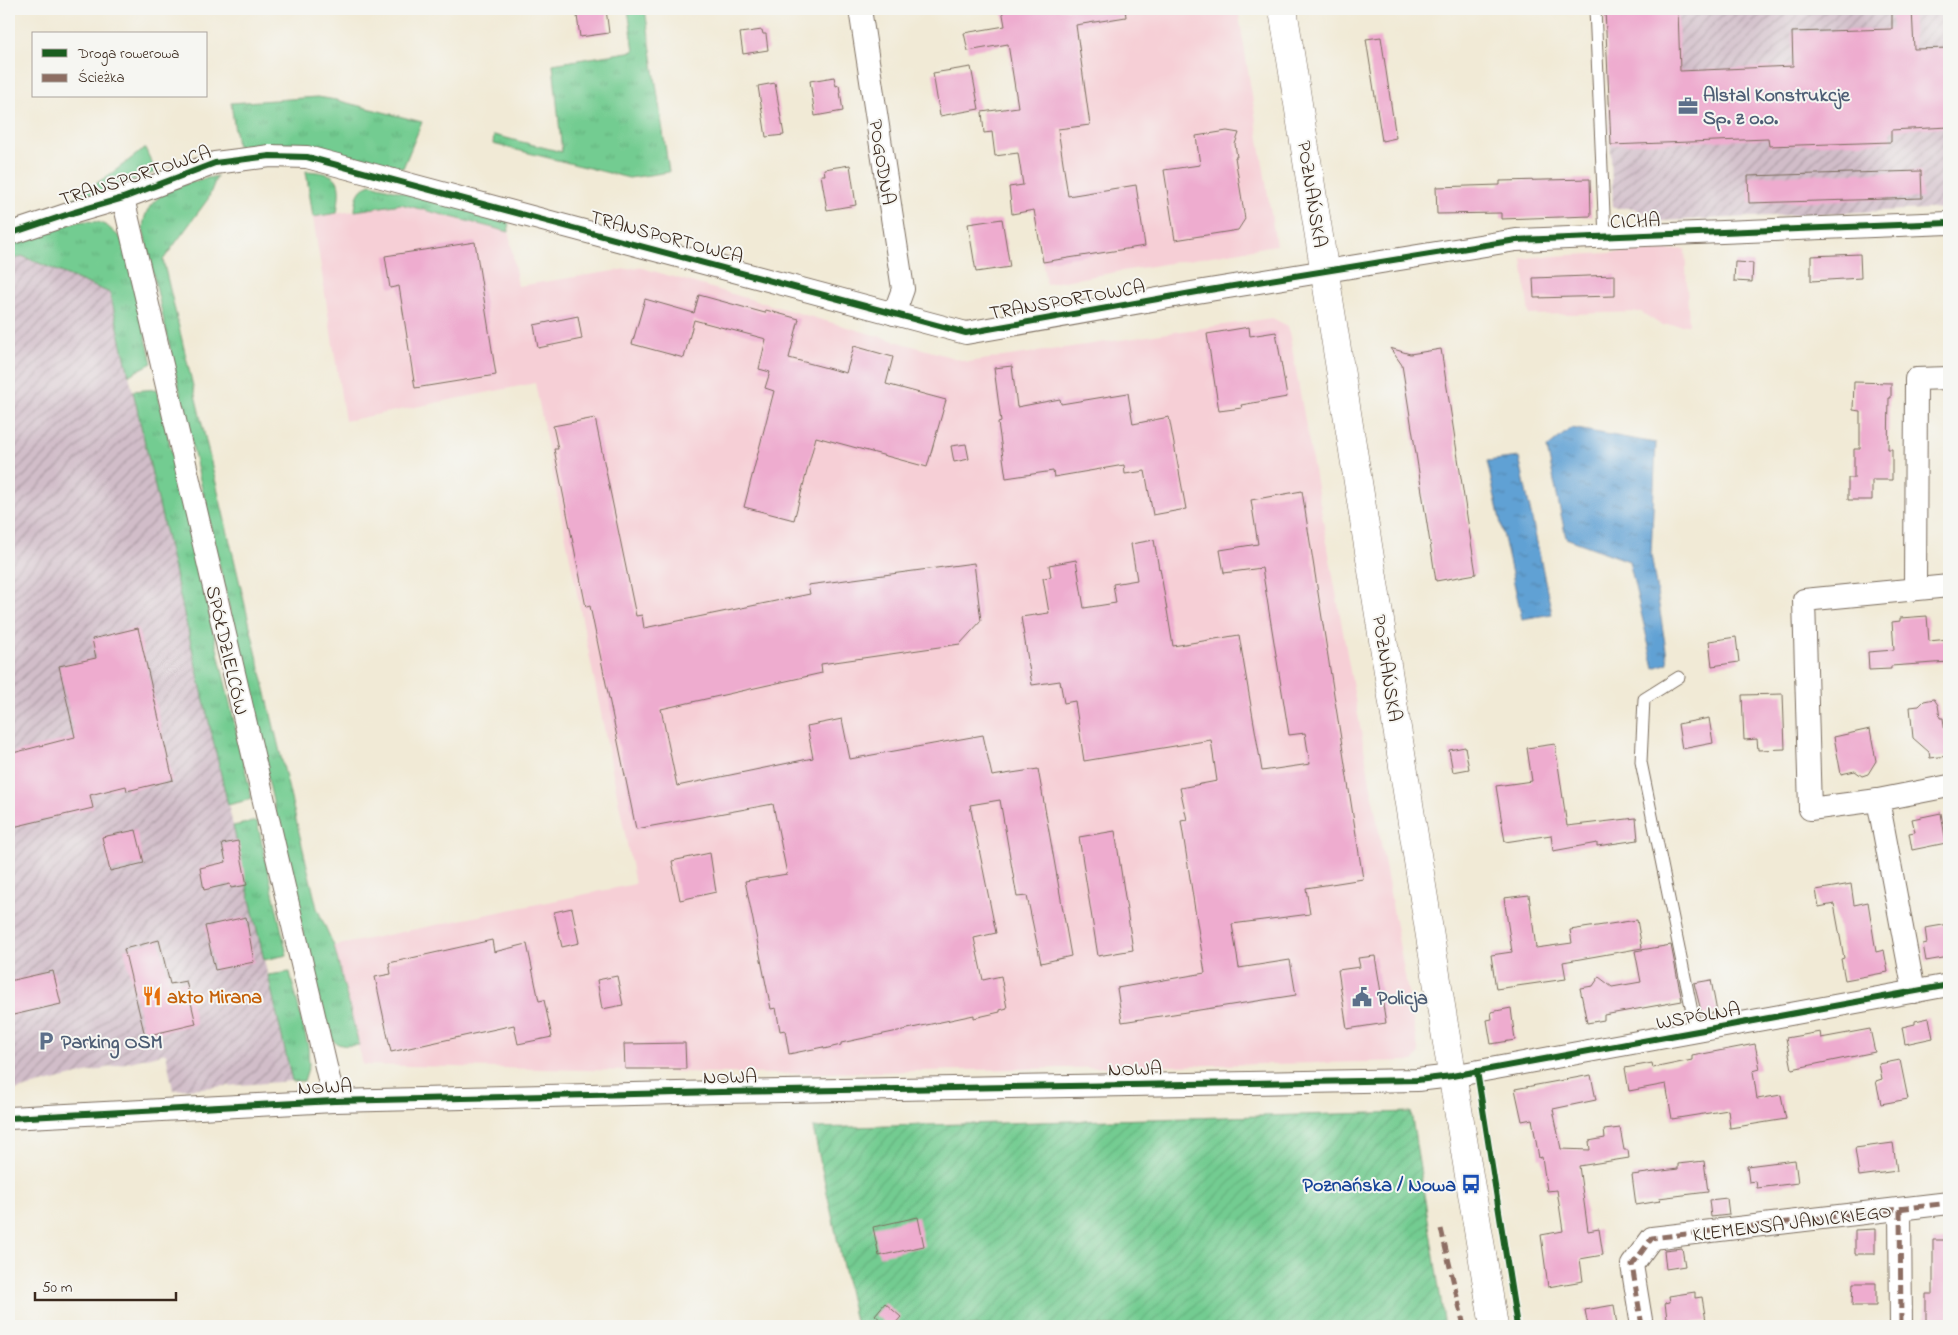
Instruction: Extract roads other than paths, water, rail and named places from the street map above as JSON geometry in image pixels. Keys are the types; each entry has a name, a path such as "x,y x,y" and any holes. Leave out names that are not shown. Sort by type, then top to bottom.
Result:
{"main road":[{"name":"POZNAŃSKA","path":"1283,9 1452,1076 1494,1326"}],"street":[{"name":"POGODNA","path":"860,9 903,289 894,314"},
{"name":"TRANSPORTOWCA","path":"9,234 123,198 214,163 270,156 306,157 966,333 1325,271"},
{"name":"SPÓŁDZIELCÓW","path":"123,198 334,1101"},
{"name":"CICHA","path":"1325,271 1516,240 1949,224"},
{"path":"1915,589 1916,379 1949,378"},
{"path":"1949,586 1804,600 1810,809 1878,800 1949,786"},
{"path":"1878,800 1914,992"},
{"name":"WSPÓLNA","path":"1452,1076 1949,985"},
{"name":"NOWA","path":"9,1118 334,1101 1418,1080 1452,1076"},
{"name":"KLEMENSA JANICKIEGO","path":"1642,1326 1632,1265 1652,1238 1949,1203"},
{"path":"1900,1209 1901,1326"}],"lane":[{"path":"1595,9 1605,237"},
{"path":"1679,676 1644,699 1641,762 1696,1031"}],"water":[{"path":"1571,428 1656,443 1651,554 1668,663 1654,668 1629,561 1566,538 1547,448"},
{"path":"1519,457 1552,614 1522,619 1487,461"}],"place":[{"name":"Alstal Konstrukcje Sp. z o.o.","path":"1688,106"},
{"name":"akto Mirana","path":"152,996"},
{"name":"Policja","path":"1362,997"},
{"name":"Parking OSM","path":"46,1041"},
{"name":"Poznańska / Nowa","path":"1471,1184"}]}
